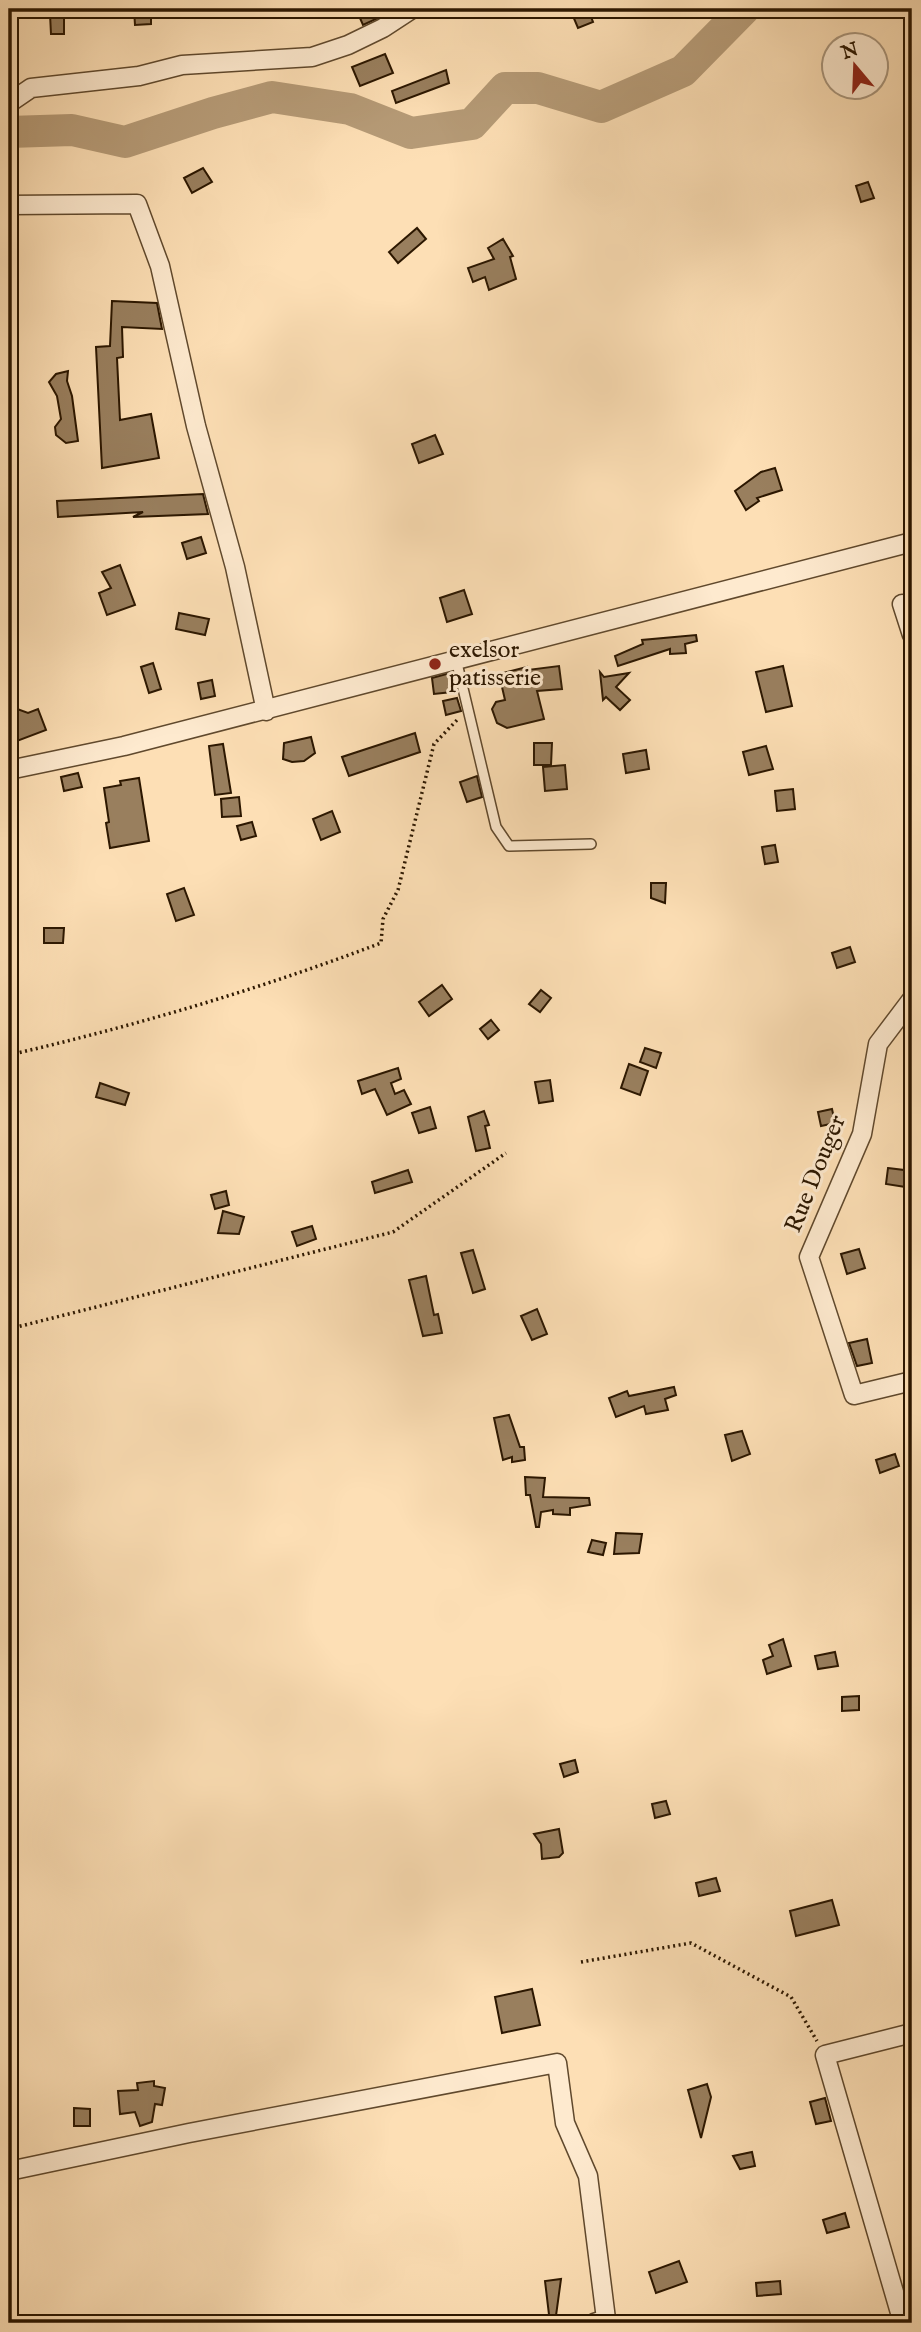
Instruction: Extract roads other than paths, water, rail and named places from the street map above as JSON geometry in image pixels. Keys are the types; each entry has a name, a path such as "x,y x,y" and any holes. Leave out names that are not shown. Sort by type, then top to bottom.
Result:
{"street":[{"path":"9,103 32,88 139,76 183,65 312,57 348,45 383,28 412,9"},
{"path":"9,205 137,204 160,266 197,426 235,567 266,711"},
{"path":"9,770 124,747 912,542"},
{"path":"902,604 912,635"},
{"name":"Rue Douger","path":"912,999 878,1044 862,1134 809,1257 854,1395 912,1381"},
{"path":"903,2323 825,2055 912,2033"},
{"path":"9,2171 189,2133 557,2063 565,2123 588,2176 606,2319 594,2323"}],"lane":[{"path":"456,659 496,827 509,846 591,844"}],"waterway":[{"path":"9,132 72,130 125,142 272,97 350,109 411,133 472,124 505,88 538,88 601,107 683,71 744,9"}],"place":[{"name":"exelsor patisserie","path":"435,664"}]}
